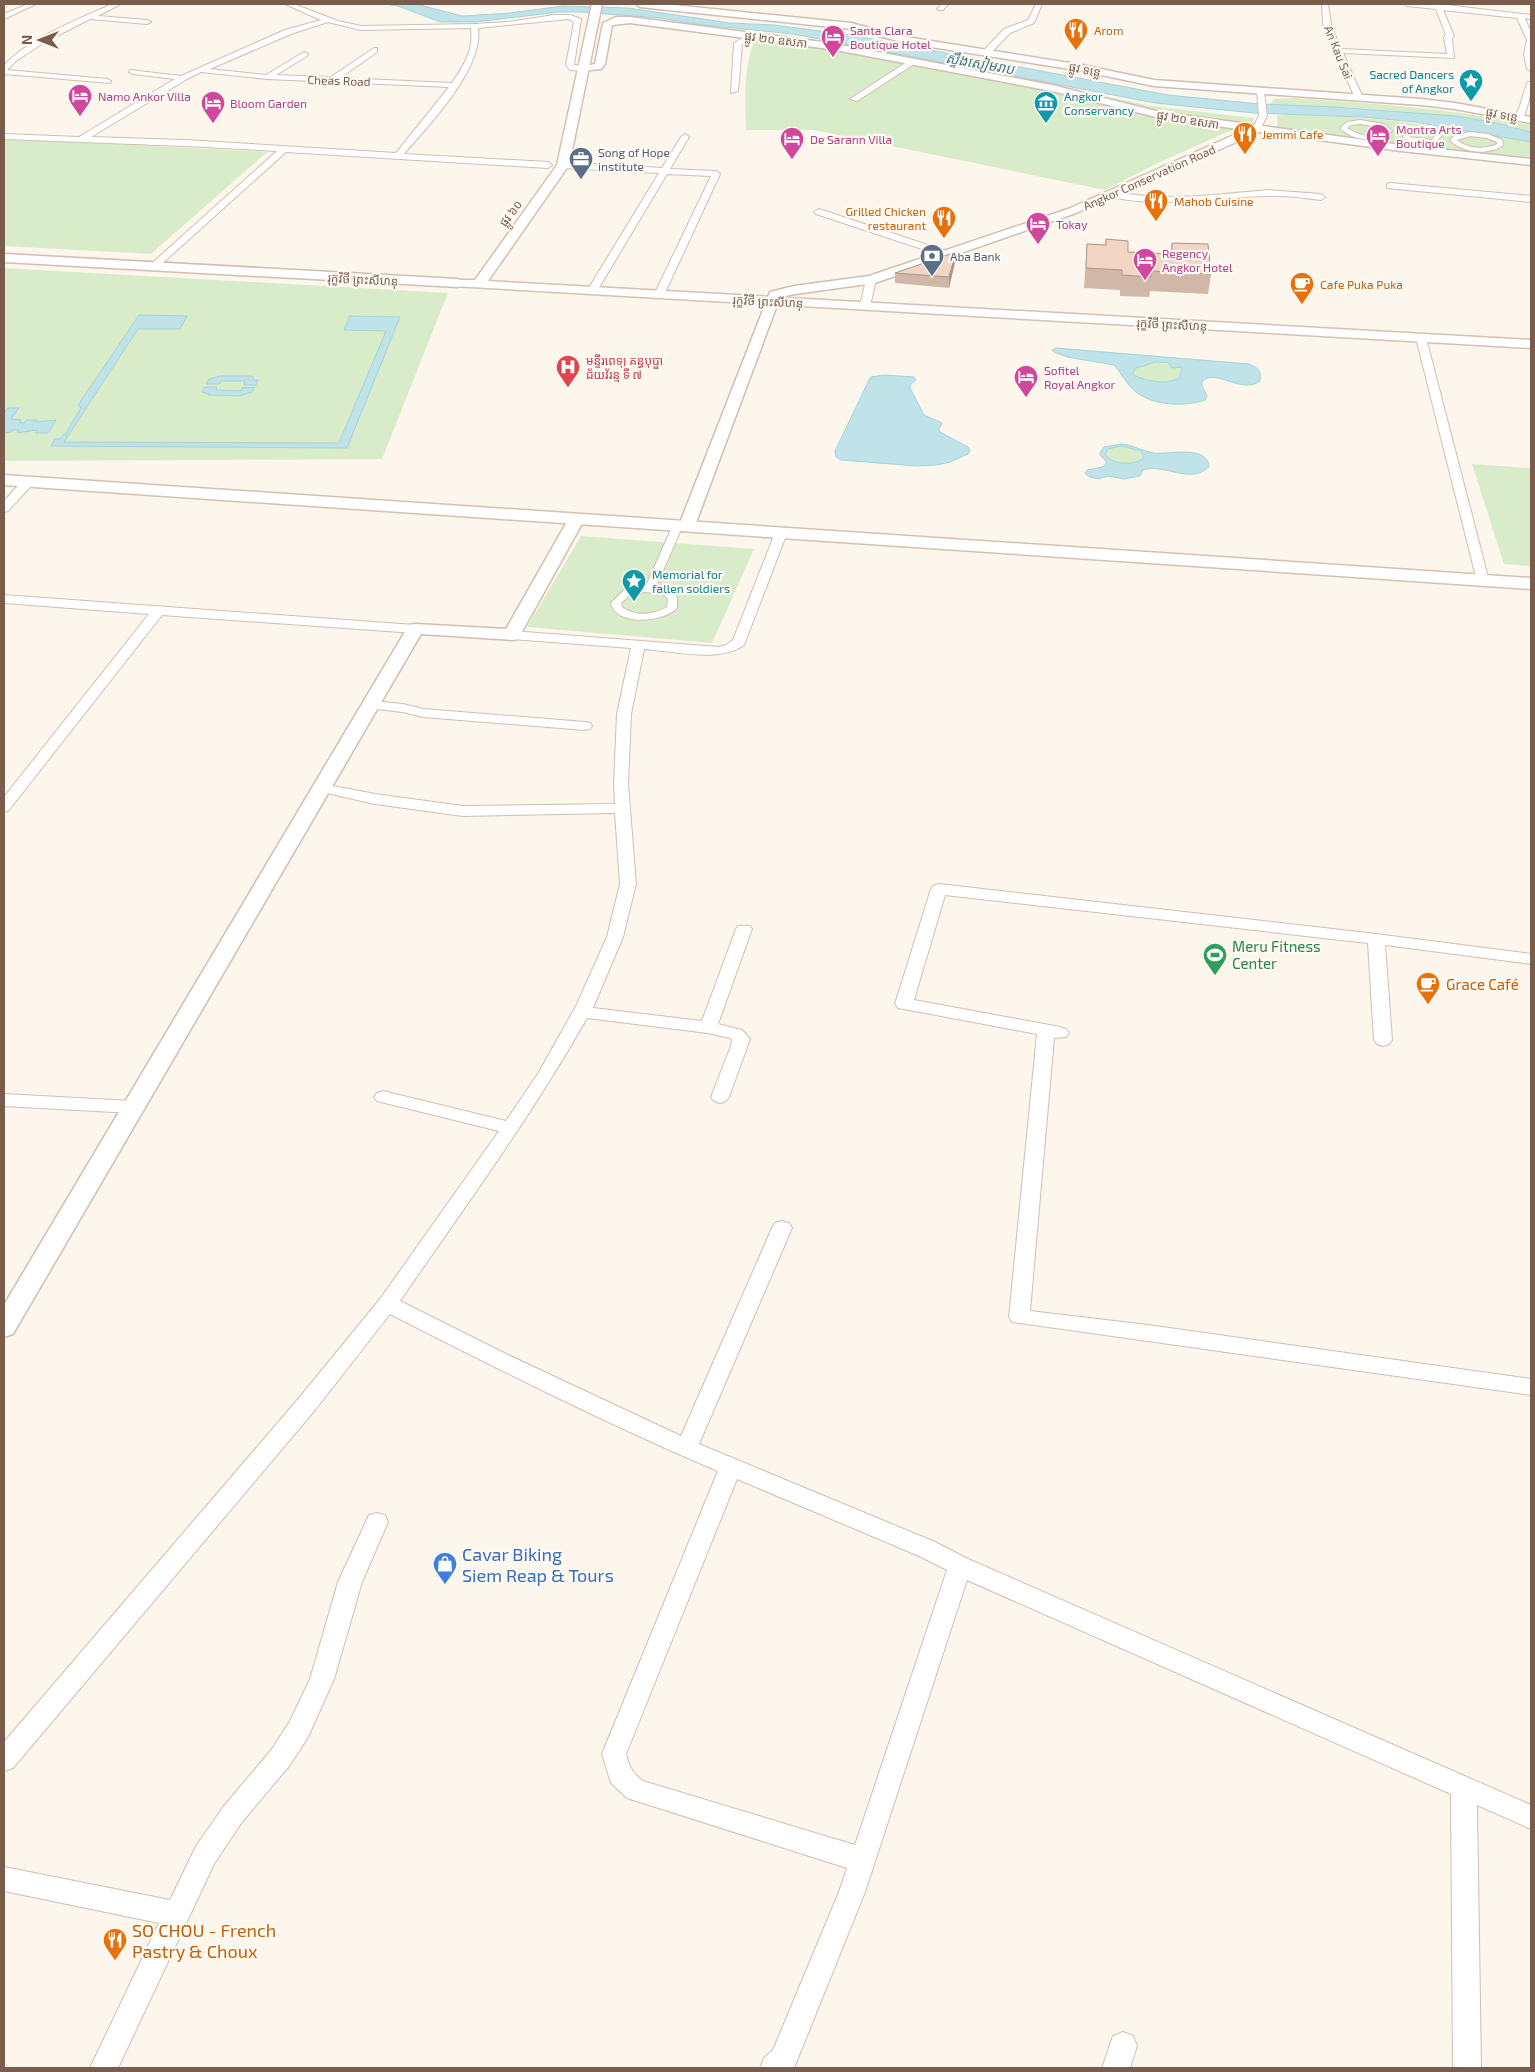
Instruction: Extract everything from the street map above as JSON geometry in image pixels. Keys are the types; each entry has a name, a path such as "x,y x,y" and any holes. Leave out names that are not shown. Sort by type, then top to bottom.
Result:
{"main road":[{"name":"ផ្លូវ ៦០","path":"479,284 563,165 598,4"},
{"path":"539,176 566,146"},
{"path":"458,282 469,267"},
{"name":"រុក្ខវិថី ព្រះសីហនុ","path":"458,282 771,302 1531,344"},
{"path":"4,480 1531,584"}],"street":[{"path":"4,17 33,4"},
{"path":"288,4 346,26 370,29 474,26 509,24 554,17 576,18 578,21 570,65 573,68 583,69"},
{"name":"ផ្លូវ ទន្លេ","path":"640,4 851,26 906,40 1082,68 1154,83 1261,95 1359,98 1455,106 1531,120"},
{"path":"987,52 1008,31 1031,21 1039,4"},
{"name":"An Kau Sai","path":"1326,4 1327,26 1359,98"},
{"path":"1407,4 1531,17"},
{"path":"1494,4 1497,13"},
{"path":"4,71 18,56 63,30 115,5"},
{"path":"1338,51 1451,56 1448,37 1450,36 1438,6"},
{"path":"1520,16 1530,40 1528,54 1531,69"},
{"path":"89,17 147,22"},
{"path":"82,139 182,78 294,30 328,20"},
{"name":"ផ្លូវ ២០ ឧសភា","path":"583,69 598,67 608,23 616,20 830,46 1052,88 1160,115 1256,129 1531,162"},
{"path":"397,156 454,85 472,54 475,45 474,26"},
{"path":"734,91 738,43 750,36"},
{"path":"332,80 374,50"},
{"name":"Cheas Road","path":"268,77 304,54"},
{"path":"854,99 913,62"},
{"path":"200,70 268,77"},
{"path":"4,71 107,81"},
{"path":"133,72 182,78"},
{"name":"Cheas Road","path":"268,77 454,85"},
{"path":"1517,117 1520,116 1525,104 1524,98 1531,84"},
{"path":"1256,129 1263,116 1261,95"},
{"path":"1349,123 1372,123 1386,127 1388,132 1383,135 1366,136 1349,133 1342,128 1349,123"},
{"name":"Angkor Conservation Road","path":"771,302 778,293 871,280 1072,211 1256,129"},
{"path":"1459,135 1482,135 1497,139 1500,145 1494,148 1478,148 1461,145 1453,140 1459,135"},
{"path":"4,136 548,165"},
{"path":"592,290 685,137"},
{"path":"153,267 283,150"},
{"path":"563,165 716,174 658,294"},
{"path":"1390,186 1531,199"},
{"path":"1110,194 1135,199 1171,200 1268,193 1320,197"},
{"path":"819,212 946,254"},
{"name":"រុក្ខវិថី ព្រះសីហនុ","path":"4,258 458,282"},
{"path":"865,306 871,280"},
{"path":"650,589 681,527 771,302"},
{"path":"1420,338 1483,581"},
{"path":"4,508 28,482"},
{"path":"512,635 576,520"},
{"path":"4,598 719,651 731,648 739,642 781,533"},
{"path":"650,589 666,592 673,598 672,608 663,614 643,617 629,615 617,608 616,603 620,596 634,590 650,589"},
{"path":"4,805 158,610"},
{"path":"4,1327 132,1107 372,705 415,628"},
{"path":"4,1760 308,1404 387,1304 511,1128 547,1073 581,1012 615,937 628,884 621,784 624,714 638,645"},
{"path":"372,705 403,708 423,713 585,726"},
{"path":"323,788 375,799 463,811 624,808"},
{"path":"1531,959 939,888 904,1004 1053,1032 1019,1317 1148,1333 1531,1387"},
{"path":"708,1027 744,929"},
{"path":"1376,939 1383,1040"},
{"path":"581,1012 708,1027 736,1034 741,1039 738,1053 720,1097"},
{"path":"383,1097 511,1128"},
{"path":"4,1100 132,1107"},
{"path":"686,1448 782,1228"},
{"path":"387,1304 499,1360 686,1448 927,1550 1531,1817"},
{"path":"731,1468 614,1754 617,1771 624,1782 636,1790 862,1860"},
{"path":"104,2068 205,1855 233,1814 281,1757 299,1729 322,1679 350,1582 377,1522"},
{"path":"774,2068 783,2060 852,1892 960,1566"},
{"path":"1464,1787 1467,2068"},
{"path":"4,1879 81,1893 177,1914"}],"green space":[{"path":"758,32 888,53 1152,106 1254,118 1251,124 1227,132 1158,163 1105,190 814,130 746,130 745,92 747,68"},
{"path":"1294,98 1413,107 1472,114 1531,125 1531,132 1467,119 1401,111 1269,105 1274,99"},
{"path":"1291,114 1351,117 1441,127 1531,142 1531,160 1278,130 1277,116"},
{"path":"4,140 267,152 151,254 4,246"},
{"path":"4,268 448,293 382,459 4,461"},
{"path":"1156,362 1183,367 1180,377 1175,380 1158,382 1146,380 1135,376 1133,373 1136,368"},
{"path":"1121,446 1141,451 1144,458 1140,461 1124,463 1113,461 1105,455 1108,449"},
{"path":"1472,464 1531,468 1531,566 1504,564"},
{"path":"581,536 754,549 712,643 527,627"}],"water":[{"name":"ស្ទឹងសៀមរាប","path":"384,4 416,4 462,16 510,13 563,6 628,8 730,23 774,25 851,35 1168,95 1260,104 1334,107 1455,116 1491,122 1531,132 1531,142 1415,122 1363,117 1254,113 1155,103 793,34 703,25 659,18 581,12 559,12 475,22 440,22 398,6"},
{"path":"139,315 187,316 180,329 138,329 64,442 339,443 386,331 344,330 350,316 400,317 347,448 51,446 55,439 60,439 65,435 81,408 78,405"},
{"path":"1056,348 1249,364 1259,370 1260,381 1245,385 1214,377 1207,378 1202,382 1207,396 1205,400 1188,404 1160,403 1143,397 1136,392 1114,365 1067,357 1052,350","holes":["1156,362 1168,363 1172,368 1182,367 1180,377 1175,380 1158,382 1146,380 1135,376 1133,373 1136,368"]},
{"path":"885,375 914,377 916,380 911,384 910,388 924,415 942,423 939,429 940,432 968,447 970,451 968,454 950,462 917,466 841,460 836,457 835,451 869,380 871,377"},
{"path":"220,376 252,376 254,380 258,380 256,385 244,385 245,381 221,381 219,384 206,384 209,379"},
{"path":"205,387 217,387 216,390 241,391 242,388 255,387 252,392 239,396 208,395 202,392"},
{"path":"8,408 19,408 11,419 21,420 20,423 24,423 26,420 37,420 36,422 56,420 48,433 36,433 37,430 17,433 19,430 13,430 4,433 4,413"},
{"path":"1121,444 1154,453 1195,453 1202,455 1207,460 1209,467 1193,474 1151,469 1143,470 1140,476 1124,479 1109,476 1098,479 1090,477 1085,474 1087,470 1103,467 1106,464 1106,461 1100,455 1104,447","holes":["1121,446 1141,451 1144,458 1140,461 1129,463 1113,461 1105,455 1108,449"]}],"building":[{"path":"1106,239 1128,241 1128,252 1172,254 1172,243 1208,244 1211,274 1151,271 1151,277 1122,275 1122,270 1086,268 1087,244 1106,245"},
{"path":"956,252 949,277 895,273"}],"place":[{"name":"Arom","path":"1076,51"},
{"name":"Santa Clara Boutique Hotel","path":"833,58"},
{"name":"Sacred Dancers of Angkor","path":"1471,102"},
{"name":"Namo Ankor Villa","path":"80,117"},
{"name":"Bloom Garden","path":"213,124"},
{"name":"Angkor Conservancy","path":"1046,124"},
{"name":"Jemmi Cafe","path":"1245,155"},
{"name":"Montra Arts Boutique","path":"1378,157"},
{"name":"De Sarann Villa","path":"792,160"},
{"name":"Song of Hope institute","path":"581,180"},
{"name":"Mahob Cuisine","path":"1156,222"},
{"name":"Grilled Chicken restaurant","path":"944,239"},
{"name":"Tokay","path":"1038,245"},
{"name":"Aba Bank","path":"932,277"},
{"name":"Regency Angkor Hotel","path":"1145,281"},
{"name":"Cafe Puka Puka","path":"1302,305"},
{"name":"មន្ទីរពេទ្យ គន្ធបុប្ផា ជ័យវ័រន្ម ទី ៧","path":"568,388"},
{"name":"Sofitel Royal Angkor","path":"1026,398"},
{"name":"Memorial for fallen soldiers","path":"634,602"},
{"name":"Meru Fitness Center","path":"1215,976"},
{"name":"Grace Café","path":"1428,1005"},
{"name":"Cavar Biking Siem Reap & Tours","path":"445,1585"},
{"name":"SO CHOU - French Pastry & Choux","path":"115,1961"}]}
